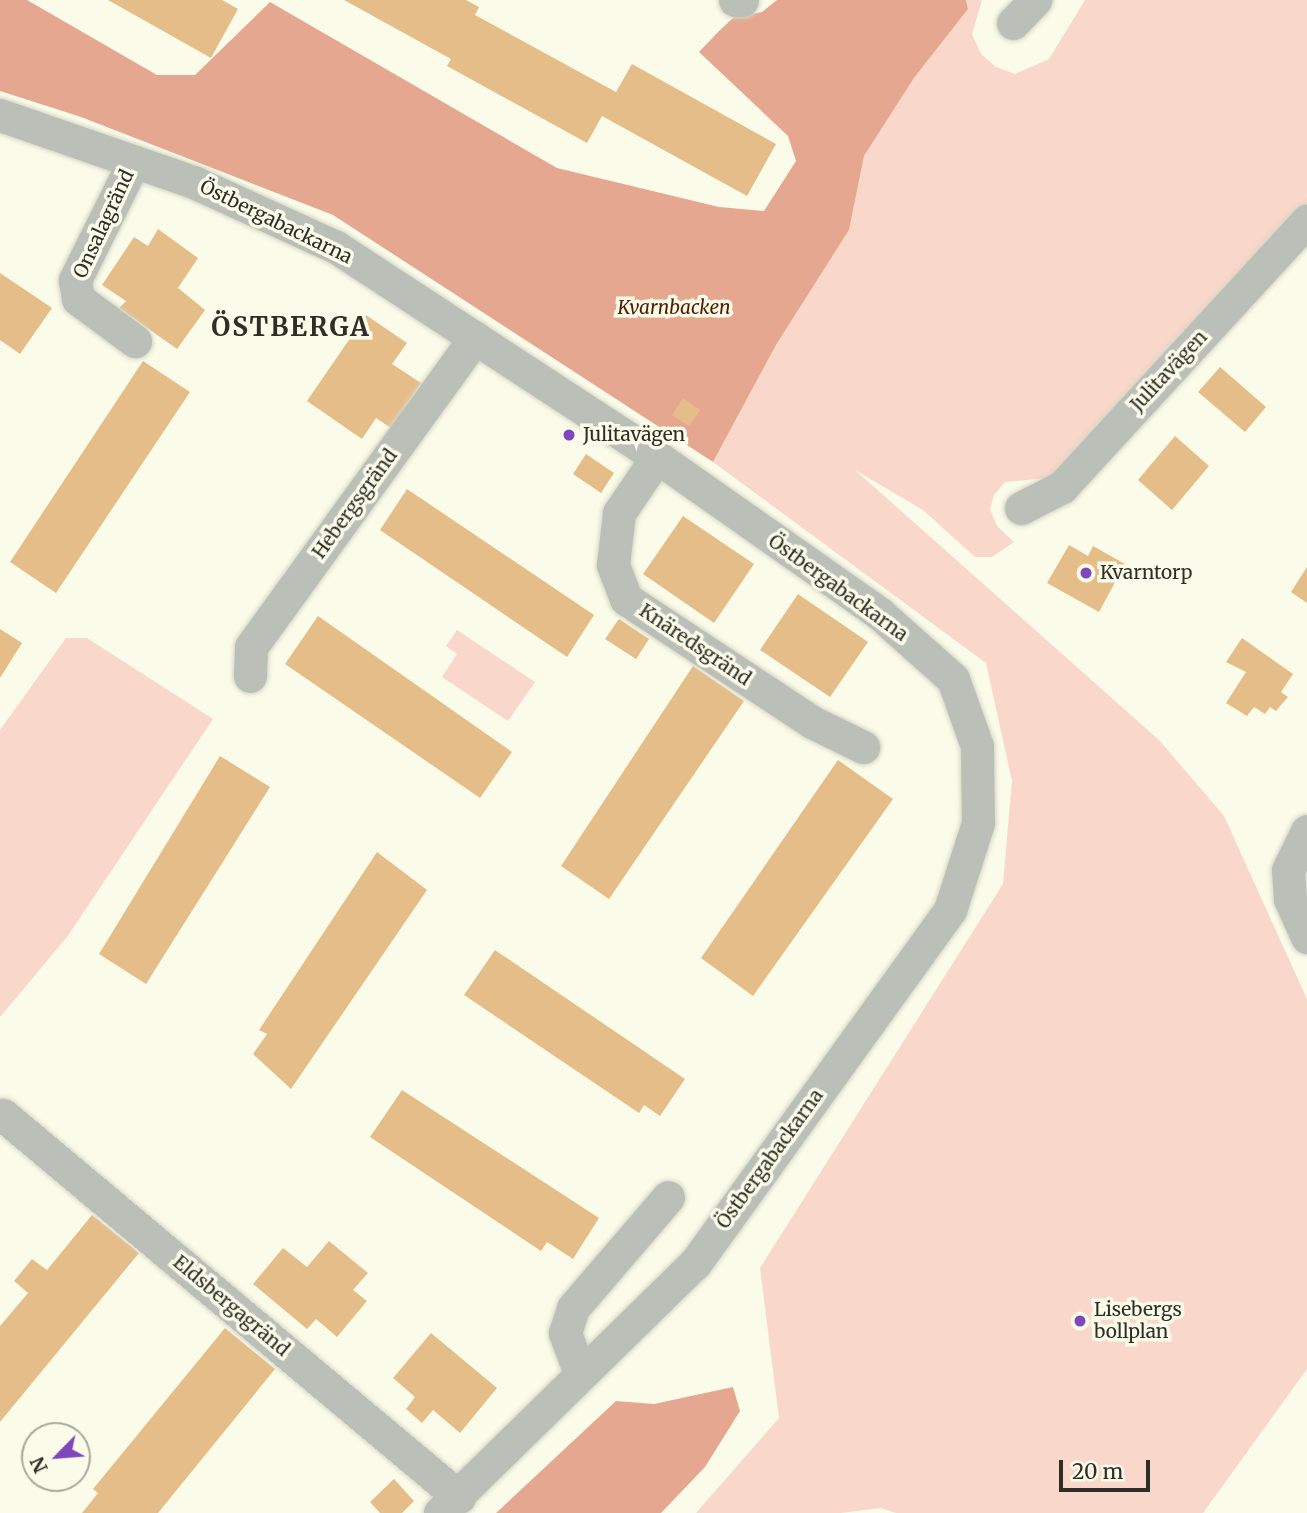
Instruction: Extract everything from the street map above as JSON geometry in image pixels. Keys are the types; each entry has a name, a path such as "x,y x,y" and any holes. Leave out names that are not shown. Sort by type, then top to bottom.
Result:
{"street":[{"path":"735,0 741,0"},
{"name":"Östbergabackarna","path":"0,115 196,184 336,247 657,457 880,614 953,679 977,747 978,822 950,910 703,1252 449,1505"},
{"name":"Onsalagränd","path":"133,163 75,280 78,299 135,341"},
{"name":"Julitavägen","path":"1021,508 1062,487 1307,221"},
{"name":"Hebergsgränd","path":"250,676 251,647 475,337"},
{"name":"Knäredsgränd","path":"657,457 619,513 613,565 626,599 812,722 863,747"},
{"path":"1300,844 1288,870 1290,899 1307,937"},
{"name":"Eldsbergagränd","path":"3,1115 449,1505"},
{"path":"580,1373 565,1333 573,1308 668,1197"}],"shaded area":[{"path":"966,0 982,0 972,34 981,54 996,67 1015,74 1049,59 1085,0 1307,0 1307,203 1065,465 1047,478 1005,482 994,495 990,509 997,526 1014,542 992,557 975,557 923,510 855,470 1159,740 1224,816 1307,999 1307,1369 1203,1513 896,1513 881,1508 841,1513 696,1513 779,1418 760,1268 1003,884 1012,781 986,663 713,462 776,345 849,230 864,156 914,78 968,9"},
{"path":"457,630 535,682 508,721 442,677 457,654 446,646"},
{"path":"66,638 87,638 213,719 67,937 0,1017 0,730"}],"green space":[{"name":"Kvarnbacken","path":"0,0 27,0 157,75 195,75 270,2 557,168 719,207 764,211 796,161 788,136 699,52 719,31 734,17 762,12 777,0 966,0 968,9 914,78 864,156 849,230 776,345 713,462 333,215 81,117 0,91"},
{"path":"733,1387 740,1411 705,1467 661,1513 496,1513 616,1401 654,1404"}],"building":[{"path":"108,0 222,0 238,9 211,58"},
{"path":"344,0 466,0 479,7 475,15 616,92 632,64 776,144 747,196 602,116 587,143 447,66 451,59"},
{"path":"158,229 198,258 178,288 205,310 177,349 119,308 126,301 102,285 134,237 148,246"},
{"path":"0,273 52,308 20,354 0,340"},
{"path":"366,315 407,343 392,364 421,383 391,428 376,418 362,439 307,401"},
{"path":"143,361 190,392 56,593 10,562"},
{"path":"1220,367 1266,407 1245,432 1198,392"},
{"path":"683,398 700,410 689,426 672,415"},
{"path":"1175,436 1209,466 1172,510 1138,480"},
{"path":"586,454 614,473 601,493 573,474"},
{"path":"407,489 594,615 567,657 380,530"},
{"path":"683,516 754,564 714,623 643,574"},
{"name":"Kvarntorp","path":"1069,545 1088,556 1093,546 1125,564 1099,612 1047,583"},
{"path":"1307,567 1307,603 1291,592"},
{"path":"798,594 868,642 830,697 760,650"},
{"path":"318,616 512,752 480,798 285,664"},
{"path":"619,619 649,639 636,659 605,639"},
{"path":"0,629 22,643 0,678"},
{"path":"1242,638 1293,674 1281,692 1288,697 1276,711 1270,707 1265,714 1254,707 1247,716 1226,703 1246,672 1226,662"},
{"path":"693,666 744,701 609,899 561,866"},
{"path":"220,756 270,787 146,984 99,954"},
{"path":"838,760 893,799 753,996 701,958"},
{"path":"377,852 427,890 291,1089 253,1054 267,1034 259,1030"},
{"path":"495,950 685,1079 660,1116 644,1105 639,1113 464,995"},
{"path":"402,1090 599,1218 573,1259 547,1242 541,1251 370,1137"},
{"path":"92,1215 139,1253 0,1422 0,1326 28,1293 14,1281 32,1259 47,1270"},
{"path":"329,1241 368,1273 353,1290 367,1301 337,1337 316,1319 307,1329 253,1284 283,1248 307,1267"},
{"path":"225,1328 275,1369 158,1513 82,1513 98,1493 93,1489"},
{"path":"431,1333 497,1388 460,1433 433,1410 422,1423 406,1409 415,1397 393,1378"},
{"path":"394,1479 414,1501 402,1513 380,1513 370,1502"}],"place":[{"name":"Julitavägen","path":"569,435"},
{"name":"Kvarntorp","path":"1086,573"},
{"name":"Lisebergs bollplan","path":"1080,1321"}],"district":[{"name":"ÖSTBERGA","path":"291,327"}]}
